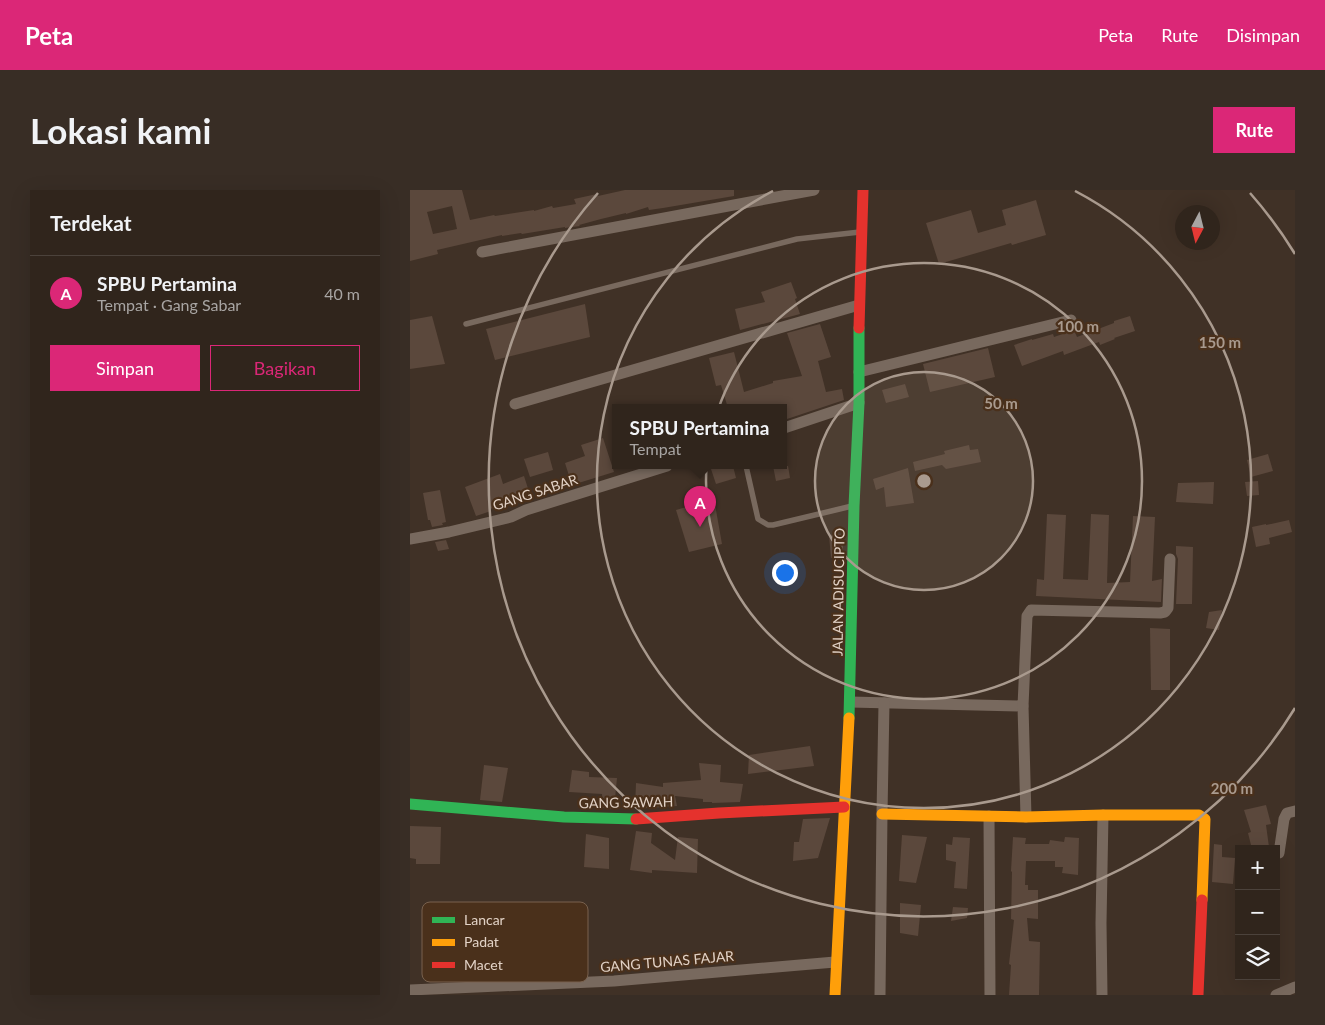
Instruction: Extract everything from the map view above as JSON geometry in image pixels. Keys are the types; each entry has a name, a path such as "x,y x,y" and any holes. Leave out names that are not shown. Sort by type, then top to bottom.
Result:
{"street":[{"path":"482,252 814,190"},
{"name":"JALAN ADISUCIPTO","path":"835,995 850,702 863,190"},
{"path":"515,404 859,304"},
{"path":"859,372 1071,320"},
{"path":"787,427 859,403"},
{"name":"GANG SABAR","path":"410,539 511,517 526,510 657,469"},
{"path":"1026,817 1024,706 1027,616 1031,610 1165,612 1168,608 1170,559"},
{"path":"850,702 1024,706"},
{"path":"880,995 884,703"},
{"name":"GANG SAWAH","path":"410,804 564,817 629,819 844,807"},
{"path":"1280,846 1286,813 1295,811"},
{"path":"882,814 1026,817 1199,815 1204,819 1198,995"},
{"path":"1102,995 1103,815"},
{"path":"989,816 990,995"},
{"name":"GANG TUNAS FAJAR","path":"410,990 614,981 836,962"},
{"path":"1276,995 1295,987"}],"lane":[{"path":"466,324 797,240 862,232"},
{"path":"747,469 758,520 765,524 773,524 854,506"}],"building":[{"path":"410,190 462,190 470,220 494,215 534,211 552,206 553,208 576,204 574,199 625,190 734,190 734,196 649,210 648,207 580,226 502,235 437,250 438,254 410,261","holes":["452,206 457,229 433,234 427,212"]},
{"path":"1036,200 1046,235 939,264 926,223 971,210 978,233 1006,225 1002,210"},
{"path":"791,282 800,314 740,330 735,309 765,302 761,292"},
{"path":"585,304 590,337 495,360 486,329"},
{"path":"432,316 445,364 410,369 410,320"},
{"path":"1130,316 1135,331 1100,345 1099,342 1064,355 1063,351 1022,366 1014,345 1053,334 1054,337 1074,330 1077,337"},
{"path":"820,324 831,357 818,361 826,392 842,389 844,400 787,419 787,404 727,404 721,385 716,386 709,358 734,352 744,392 773,383 773,381 802,376 787,333"},
{"path":"988,348 995,377 930,392 923,364"},
{"path":"905,384 909,397 886,403 882,390"},
{"path":"603,438 614,472 572,485 565,463 585,456 581,445"},
{"path":"969,445 970,450 978,449 981,462 946,469 942,465 915,471 913,462 945,454 944,451"},
{"path":"548,452 553,470 530,477 524,459"},
{"path":"1268,454 1273,471 1251,477 1247,460"},
{"path":"788,466 790,478 776,481 774,469 787,469"},
{"path":"908,468 914,503 886,507 884,487 876,490 873,479"},
{"path":"711,469 734,469 736,478 716,484"},
{"path":"500,474 503,484 524,476 531,498 490,509 491,511 476,516 465,487"},
{"path":"1258,481 1259,495 1247,496 1245,482"},
{"path":"1214,482 1213,504 1176,502 1178,483"},
{"path":"440,490 446,522 442,523 443,525 432,527 430,520 428,520 423,493"},
{"path":"714,499 722,544 689,552 676,510"},
{"path":"1047,514 1066,515 1063,579 1088,580 1091,514 1109,515 1107,583 1130,582 1133,516 1155,517 1152,581 1162,579 1161,602 1036,596 1037,579 1044,580"},
{"path":"1289,520 1292,532 1269,538 1270,544 1256,547 1252,527"},
{"path":"843,534 843,557 831,558 829,535"},
{"path":"446,540 449,549 438,551 435,542"},
{"path":"1176,546 1193,547 1192,604 1176,604 1178,559"},
{"path":"1222,610 1219,630 1206,628 1209,612"},
{"path":"1150,628 1170,629 1170,690 1151,690"},
{"path":"810,746 814,766 748,774 749,755"},
{"path":"699,763 721,765 720,782 743,784 740,802 712,803 703,802 703,799 675,796 677,806 635,809 636,783 663,787 663,783 701,780"},
{"path":"484,765 508,768 502,802 480,800"},
{"path":"572,770 589,772 589,777 617,778 614,809 603,808 602,794 569,792"},
{"path":"1266,805 1271,824 1266,825 1269,845 1251,845 1248,833 1251,832 1244,810"},
{"path":"830,818 818,858 793,861 794,842 799,842 803,819"},
{"path":"410,826 441,827 440,864 416,864 416,859 410,858"},
{"path":"636,831 652,833 651,843 675,860 678,837 698,839 697,873 652,870 652,873 630,870"},
{"path":"586,834 609,838 609,869 584,867"},
{"path":"902,835 927,837 916,883 899,881"},
{"path":"953,837 970,838 967,889 954,888 956,862 946,860 946,844 952,845"},
{"path":"1013,837 1026,838 1025,844 1049,844 1050,840 1064,842 1065,837 1079,838 1078,875 1062,873 1063,867 1055,867 1055,861 1026,861 1025,885 1028,885 1028,890 1038,890 1038,919 1027,918 1029,941 1040,942 1039,995 1009,995 1011,965 1009,964 1014,920 1011,919"},
{"path":"1214,844 1222,845 1222,857 1235,858 1233,884 1212,882"},
{"path":"900,903 921,905 918,936 900,933"},
{"path":"953,907 968,908 967,918 951,921"}],"traffic: fast":[{"path":"849,718 854,506 859,403 859,328"},
{"path":"410,804 564,817 636,819"}],"traffic: slow":[{"path":"835,995 849,718"},
{"path":"882,814 1026,817 1199,815 1205,819 1202,900"}],"traffic: jam":[{"path":"859,328 863,190"},
{"path":"636,819 844,807"},
{"path":"1198,995 1202,900"}],"place":[{"name":"SPBU Pertamina","path":"700,527"}]}
